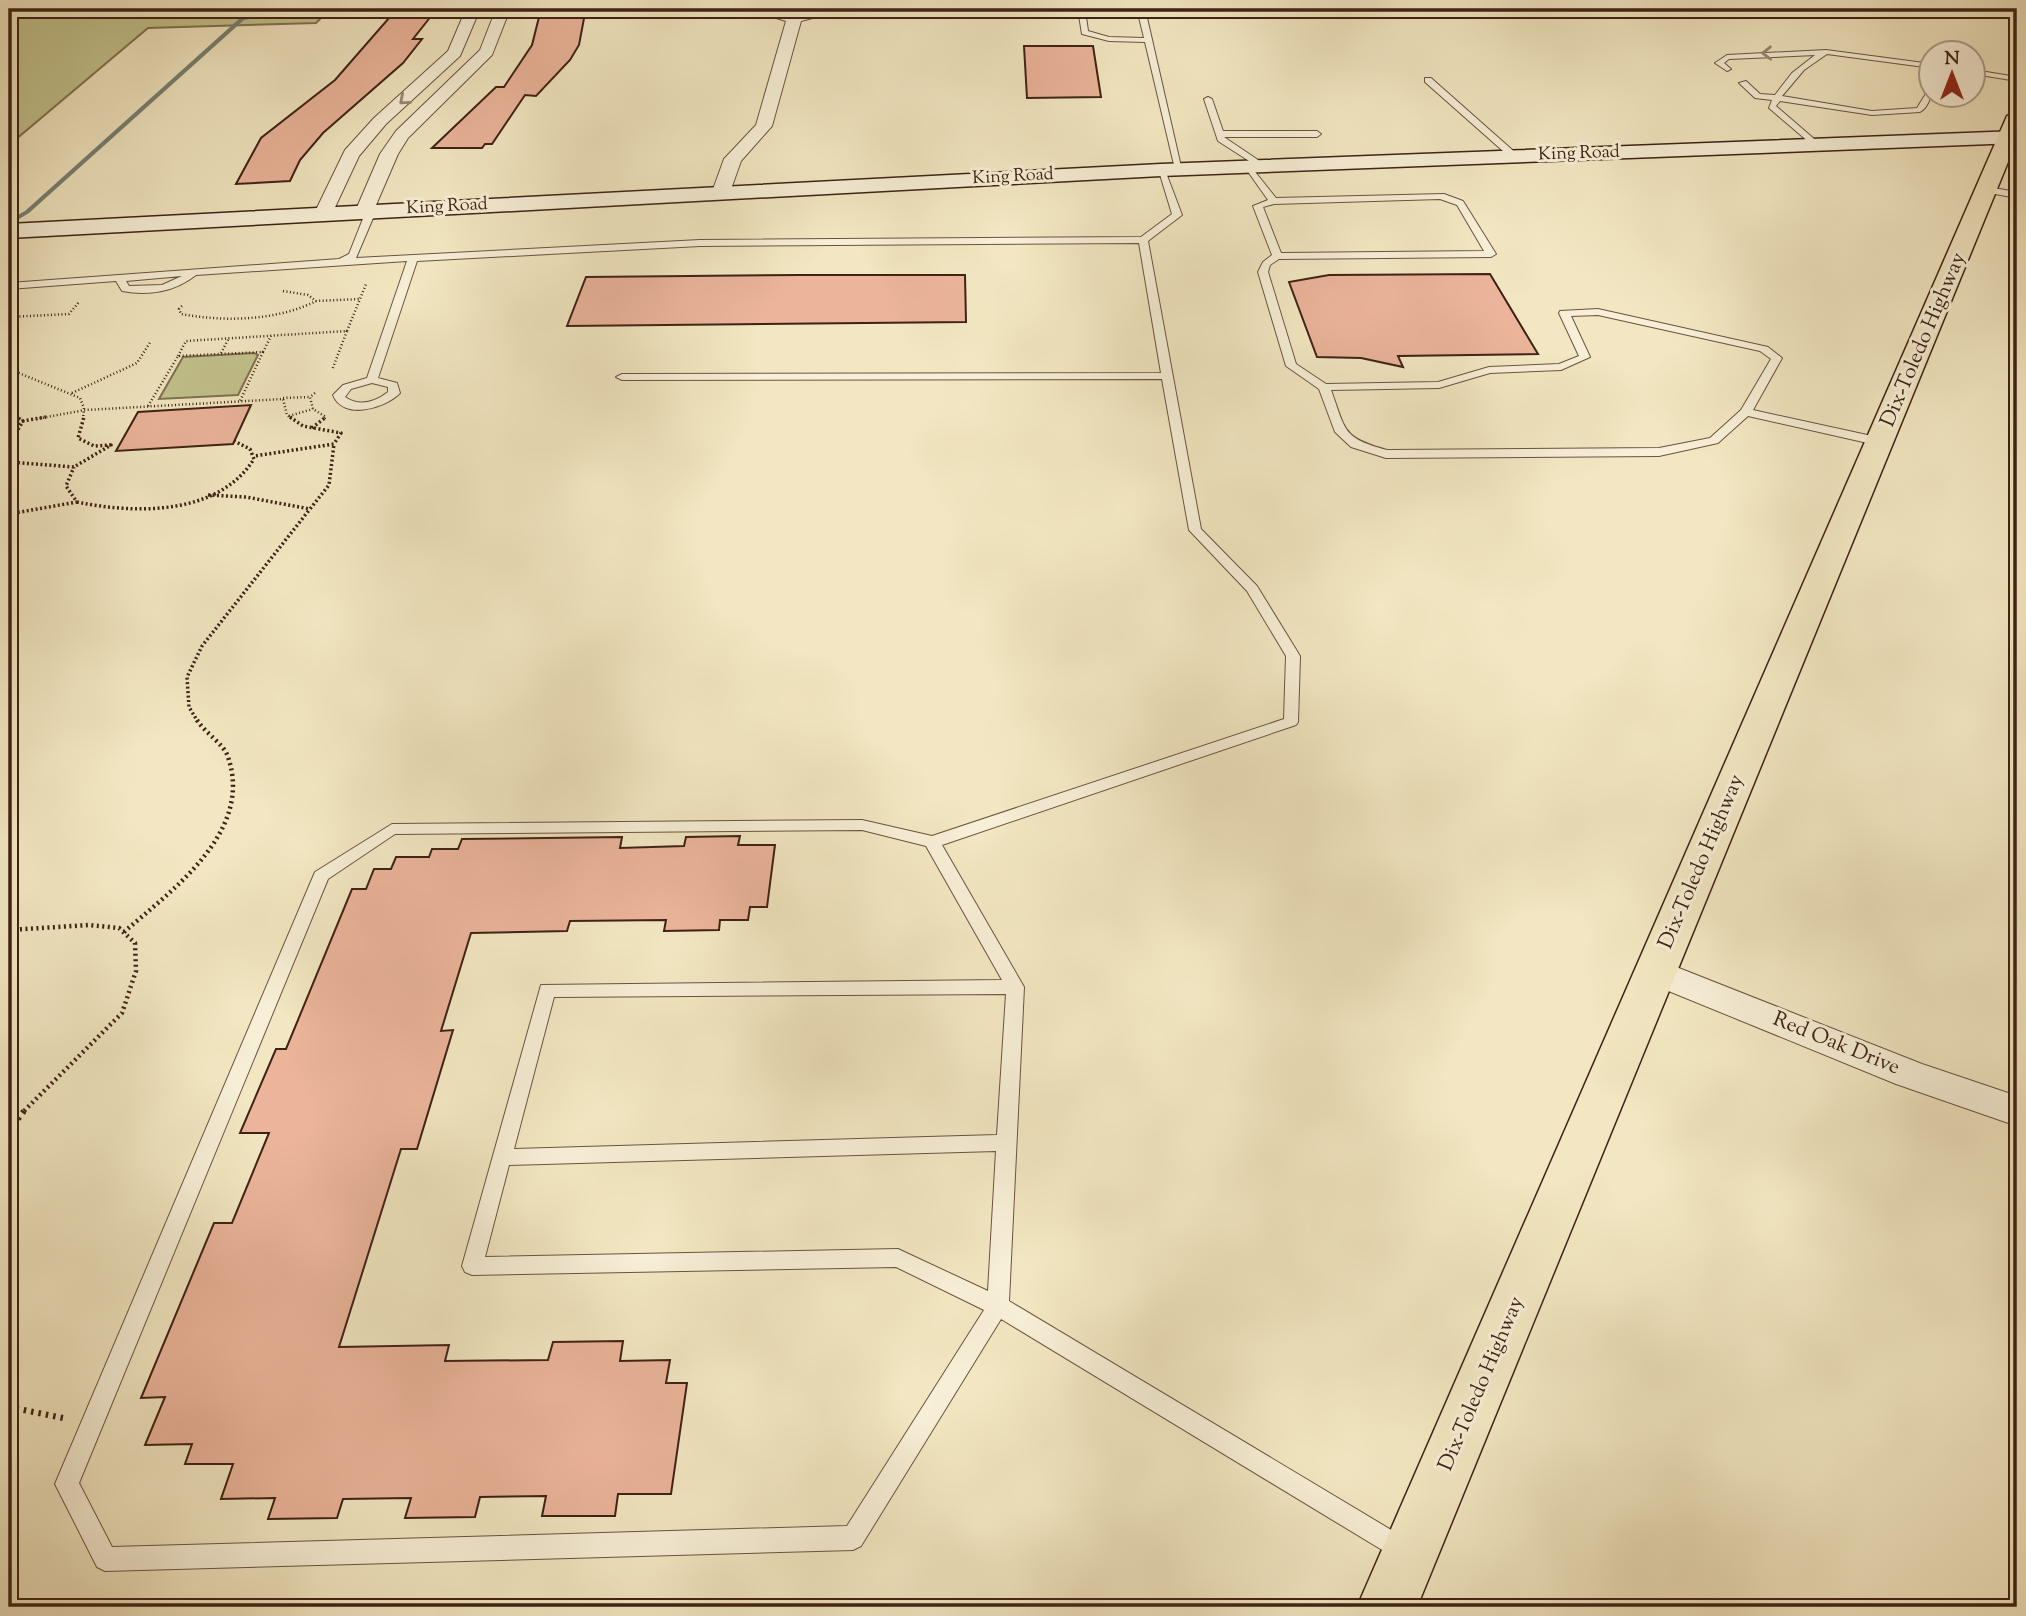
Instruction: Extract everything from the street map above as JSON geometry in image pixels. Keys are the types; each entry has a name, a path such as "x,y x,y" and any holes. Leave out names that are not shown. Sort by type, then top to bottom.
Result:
{"main road":[{"name":"Dix-Toledo Highway","path":"1387,1607 1881,442 2002,192 2017,116"},
{"name":"King Road","path":"9,231 1170,169 2013,137"}],"street":[{"path":"323,214 351,154 368,134 455,53 473,9"},
{"path":"770,9 777,15 794,16 811,15 824,9"},
{"path":"467,25 500,16"},
{"path":"368,212 389,154 402,135 487,52 500,16"},
{"path":"721,192 733,159 764,126 794,16"},
{"path":"434,74 465,75"},
{"path":"368,134 402,135"},
{"name":"Red Oak Drive","path":"1656,972 1909,1074 2017,1111"}],"lane":[{"path":"1081,9 1085,32 1109,39 1146,40"},
{"path":"9,286 121,276 121,283 126,289 139,290 176,285 195,272 700,243 1143,240 1177,215 1140,9"},
{"path":"1817,146 1772,106 1798,71 1811,59 1826,52"},
{"path":"1727,69 1719,63 1727,57 1826,52 1899,65 1918,66"},
{"path":"1988,74 2017,79"},
{"path":"1428,80 1515,157"},
{"path":"1743,83 1758,96 1872,113 1921,108"},
{"path":"1208,99 1221,139 1255,166 1273,201"},
{"path":"1872,113 1879,100"},
{"path":"1219,134 1317,134"},
{"path":"1277,256 1258,206 1273,201 1441,196 1460,203 1491,254 1277,256 1266,264 1263,272 1292,366 1324,387 1439,385 1489,370 1561,368 1586,357 1564,313 1598,312 1764,349 1777,358 1746,412 1714,441 1660,452 1386,454 1355,445 1340,432 1324,387"},
{"path":"341,262 354,256 368,212"},
{"path":"932,842 1015,987 998,1306 853,1538 105,1559 67,1484 321,876 392,829 862,825 932,842 1291,722 1293,656 1252,589 1195,530 1143,240"},
{"path":"372,380 413,258"},
{"path":"622,377 1167,376"},
{"path":"1746,412 1881,442"},
{"path":"1015,987 547,990 472,1266 898,1258 998,1306 1410,1555"},
{"path":"502,1157 1006,1143"}],"path":[{"path":"328,382 369,275"},
{"path":"273,290 309,295 316,301"},
{"path":"188,302 179,309 181,314 224,319 272,315 297,310 316,301 360,299"},
{"path":"147,406 186,341 347,331"},
{"path":"240,401 271,336"},
{"path":"220,354 229,338"},
{"path":"71,394 137,363 151,341"},
{"path":"178,356 263,352"},
{"path":"9,369 79,398 85,410 85,422 78,438 94,446 111,445 75,467 66,486 77,502"},
{"path":"9,426 85,410 310,397 319,389"},
{"path":"310,397 313,409 326,417 312,428"},
{"path":"124,932 192,873 222,830 234,792 228,755 201,727 188,707 187,677 202,646 310,509 326,493 335,474 334,444 341,433 312,428 289,416 283,398"},
{"path":"289,416 313,409"},
{"path":"9,411 23,421"},
{"path":"9,445 19,434 23,421"},
{"path":"234,441 242,442 254,456"},
{"path":"254,456 334,444"},
{"path":"208,495 249,470 254,456"},
{"path":"9,462 75,467"},
{"path":"9,514 77,502 135,510 208,495 246,497 310,509"},
{"path":"9,930 89,925 119,928 135,943 136,971 122,1013 20,1115 9,1131"},
{"path":"9,1406 53,1417"}],"green space":[{"path":"9,9 330,9 316,23 148,28 9,145"},
{"path":"254,353 258,355 238,395 159,399 183,357"}],"building":[{"path":"540,13 585,13 579,45 570,60 536,96 525,95 492,144 485,144 482,148 432,148 496,87 504,87 532,45"},
{"path":"432,15 413,39 422,39 403,63 323,133 300,160 290,181 236,184 261,138 335,80 389,18"},
{"path":"1024,46 1093,46 1101,97 1027,98"},
{"path":"1490,274 1538,354 1398,356 1403,367 1361,358 1317,357 1289,282 1329,275"},
{"path":"965,275 966,322 567,326 586,277"},
{"path":"251,405 233,444 116,451 138,412"},
{"path":"740,836 738,845 775,845 767,907 750,907 748,920 720,920 719,930 664,931 666,920 570,921 567,931 471,933 441,1031 453,1030 417,1149 401,1149 339,1347 449,1345 445,1361 548,1360 553,1342 623,1341 620,1361 670,1360 666,1383 687,1383 671,1494 618,1494 615,1516 542,1516 546,1496 480,1497 475,1517 405,1518 411,1498 343,1499 337,1518 268,1519 275,1498 221,1499 233,1464 185,1464 192,1444 145,1445 165,1397 141,1398 214,1223 232,1223 269,1133 240,1133 276,1049 286,1049 352,889 366,889 374,869 391,869 396,857 429,857 432,849 458,849 462,839 622,837 620,848 684,846 686,837"}],"waterway":[{"path":"9,223 27,212 242,19 299,9"}]}
